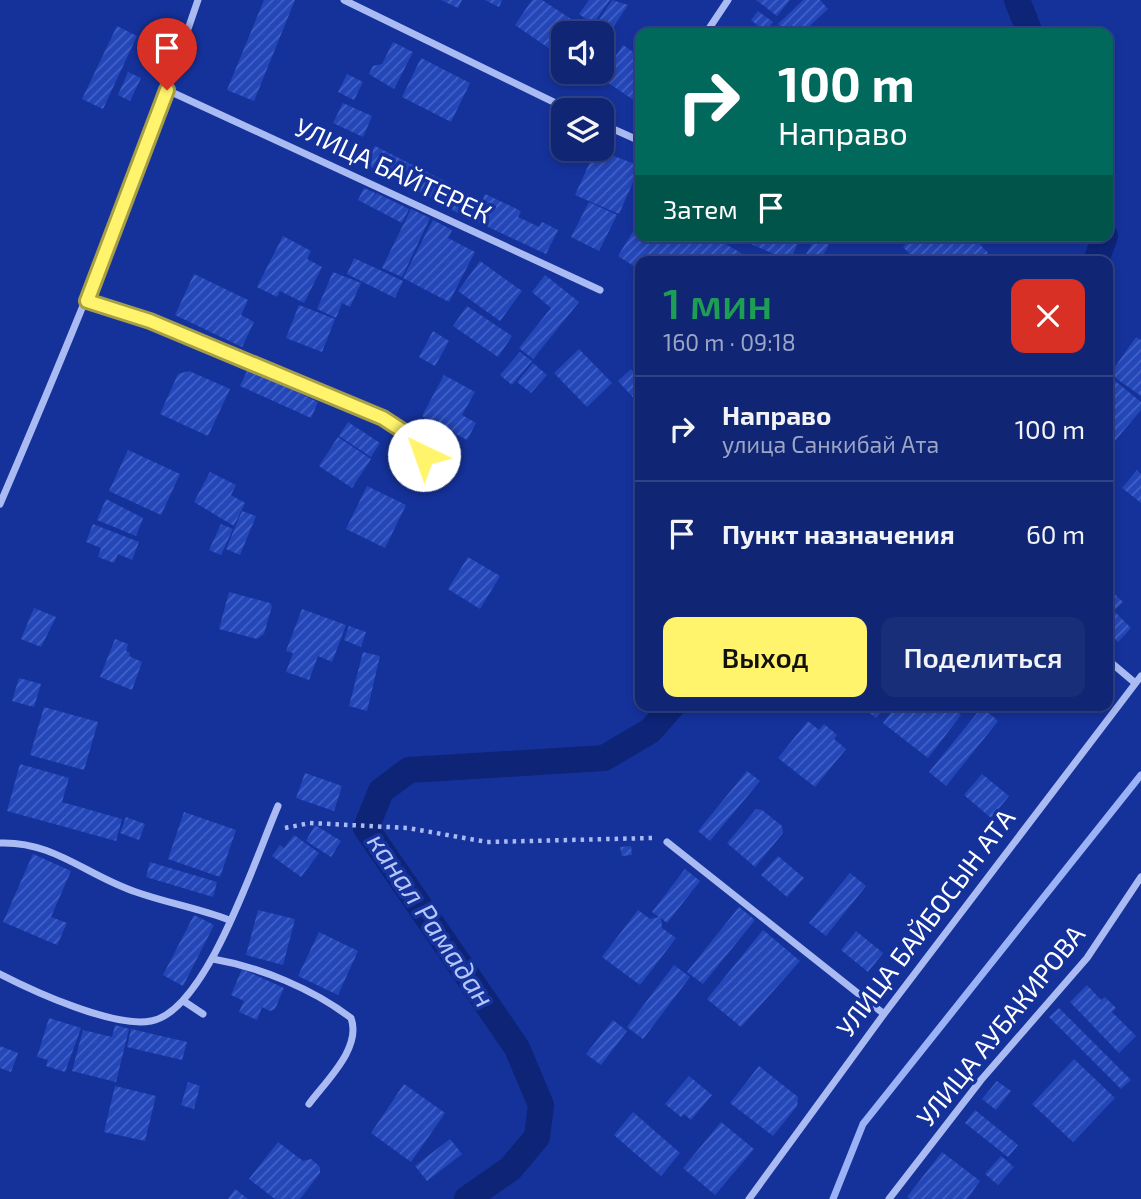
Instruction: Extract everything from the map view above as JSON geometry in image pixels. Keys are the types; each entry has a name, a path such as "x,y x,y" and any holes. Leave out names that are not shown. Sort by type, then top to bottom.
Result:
{"street":[{"path":"0,504 87,301 198,0"},
{"path":"344,0 428,44 551,101"},
{"path":"709,28 728,0"},
{"name":"УЛИЦА БАЙТЕРЕК","path":"167,90 600,290"},
{"path":"614,129 635,136"},
{"path":"87,301 150,321 383,418 406,433 424,455"},
{"path":"1113,664 1134,682"},
{"name":"УЛИЦА БАЙБОСЫН АТА","path":"1113,710 1141,676"},
{"name":"УЛИЦА БАЙБОСЫН АТА","path":"750,1199 884,1013 1112,711"},
{"path":"0,974 107,1018 131,1023 154,1021 185,1003 213,959 278,806"},
{"path":"667,842 884,1013"},
{"path":"0,843 31,845 54,851 110,882 229,920"},
{"name":"УЛИЦА АУБАКИРОВА","path":"889,1199 981,1080 1087,958 1141,877"},
{"path":"213,959 233,962 285,982 351,1018 354,1036 347,1052 309,1104"},
{"path":"185,1003 203,1014"}],"path":[{"path":"266,832 310,823 408,828 487,842 647,836 667,842"}],"building":[{"path":"264,0 295,0 254,101 227,90"},
{"path":"441,0 462,0 458,8"},
{"path":"485,0 502,0 499,7"},
{"path":"532,0 542,0 571,19 551,21 550,49 515,25"},
{"path":"589,0 610,0 595,21 589,21 579,14"},
{"path":"612,0 628,5 614,26 614,21 598,21"},
{"path":"756,0 790,0 777,16"},
{"path":"803,0 820,0 828,9 807,28 782,28 778,24"},
{"path":"758,11 773,22 768,28 760,28 751,20"},
{"path":"117,26 137,36 103,109 82,99"},
{"path":"393,42 413,52 394,89 369,74 373,66 382,64"},
{"path":"623,45 635,53 635,101 610,84 614,84 614,58"},
{"path":"421,58 470,83 451,122 402,97"},
{"path":"128,72 141,78 130,101 118,95"},
{"path":"347,74 363,82 354,100 338,92"},
{"path":"343,103 372,116 363,137 333,123"},
{"path":"375,146 460,189 451,208 365,164"},
{"path":"614,156 635,164 635,177 619,214 575,195 591,161 614,161"},
{"path":"364,188 375,193 371,203 376,193 409,209 402,223 358,200"},
{"path":"465,193 482,201 485,194 521,211 518,217 539,227 542,222 558,230 546,254 452,210 457,199 461,201"},
{"path":"589,202 617,215 599,251 571,237"},
{"path":"411,209 430,218 402,277 382,268"},
{"path":"433,220 452,230 448,238 475,252 449,302 403,278"},
{"path":"635,228 635,242 722,242 746,256 635,256 635,267 618,256"},
{"path":"283,236 311,251 307,259 322,267 304,303 280,291 277,297 257,287"},
{"path":"798,242 792,256 779,256 751,244"},
{"path":"813,242 829,245 822,256 805,256"},
{"path":"908,242 978,242 988,253 985,256 911,256 903,247"},
{"path":"354,258 403,281 395,298 347,274"},
{"path":"480,261 522,291 500,321 458,291"},
{"path":"333,272 361,283 350,307 342,303 336,318 317,309"},
{"path":"194,274 248,300 241,315 254,322 242,347 175,315"},
{"path":"545,275 579,302 533,359 519,348 551,308 532,292"},
{"path":"299,305 335,319 322,352 286,338"},
{"path":"467,306 512,336 498,357 453,326"},
{"path":"433,331 449,341 435,366 419,357"},
{"path":"1136,337 1141,340 1141,396 1113,376 1113,370"},
{"path":"579,349 612,383 587,407 554,373"},
{"path":"520,352 532,361 512,385 500,375"},
{"path":"533,363 547,375 531,393 517,382"},
{"path":"248,369 318,402 311,418 240,386"},
{"path":"631,369 635,374 635,400 618,381"},
{"path":"189,371 230,389 208,436 160,414 178,374"},
{"path":"444,375 475,392 462,415 476,423 467,440 422,416"},
{"path":"1113,379 1141,402 1141,410 1113,443"},
{"path":"348,422 380,443 371,457 339,436"},
{"path":"338,437 371,459 352,488 319,466"},
{"path":"128,450 180,474 161,515 109,491"},
{"path":"1137,470 1141,474 1141,503 1122,488"},
{"path":"210,472 236,485 231,495 245,503 234,526 194,502"},
{"path":"367,486 406,505 385,548 346,529"},
{"path":"106,499 143,518 136,536 97,520"},
{"path":"242,511 256,516 240,555 226,549"},
{"path":"93,524 139,542 132,560 118,554 114,563 98,557 101,548 86,542"},
{"path":"221,524 233,529 221,555 209,550"},
{"path":"468,557 500,576 480,609 448,589"},
{"path":"229,592 270,603 272,606 264,634 257,639 219,629"},
{"path":"1113,593 1123,602 1114,611 1131,628 1118,642 1113,637"},
{"path":"34,608 56,617 41,647 21,639"},
{"path":"302,609 346,625 332,662 318,656 309,680 286,672 293,653 286,651"},
{"path":"349,626 366,632 361,647 344,640"},
{"path":"115,639 128,644 126,651 130,653 129,656 142,662 132,690 100,677"},
{"path":"363,652 380,656 367,711 349,706"},
{"path":"19,678 41,684 34,707 12,701"},
{"path":"44,707 98,722 84,770 30,755"},
{"path":"867,711 882,711 876,718"},
{"path":"892,711 956,711 961,715 928,758 883,723"},
{"path":"979,711 987,711 998,721 946,786 929,772"},
{"path":"808,721 819,730 824,724 837,735 834,739 846,749 815,787 778,758"},
{"path":"20,764 69,778 62,802 122,819 116,841 7,811"},
{"path":"747,771 760,781 710,841 698,831"},
{"path":"305,773 342,786 334,811 296,798"},
{"path":"982,774 1009,796 991,818 964,795"},
{"path":"756,809 762,810 782,826 783,833 755,867 727,843"},
{"path":"184,812 236,830 220,877 168,859"},
{"path":"126,817 145,824 139,840 120,833"},
{"path":"315,825 341,841 331,857 306,841"},
{"path":"294,835 319,853 301,877 272,856 280,845 284,848"},
{"path":"631,846 632,855 622,856 620,847"},
{"path":"33,854 71,871 51,917 67,923 57,945 3,922"},
{"path":"778,856 804,878 787,897 761,875"},
{"path":"150,862 217,882 213,897 146,877"},
{"path":"685,869 700,881 667,923 661,918 662,928 676,938 640,985 602,957 638,910 650,919 659,917 652,912"},
{"path":"850,873 866,886 826,936 809,923"},
{"path":"739,907 755,920 703,984 687,972"},
{"path":"258,910 295,919 283,965 246,955"},
{"path":"194,915 214,925 183,986 163,975"},
{"path":"763,930 800,961 741,1027 707,999"},
{"path":"856,931 883,953 868,972 841,950"},
{"path":"319,932 358,951 338,995 298,976"},
{"path":"674,965 690,977 643,1039 627,1027"},
{"path":"242,969 284,988 275,1009 270,1011 262,1007 257,1020 239,1012 244,1001 231,995"},
{"path":"1087,985 1101,1000 1105,997 1116,1008 1112,1012 1136,1036 1119,1053 1070,1002"},
{"path":"1059,1008 1131,1080 1121,1089 1049,1017"},
{"path":"49,1018 81,1028 65,1072 46,1066 48,1060 37,1057"},
{"path":"613,1020 627,1031 601,1065 586,1054"},
{"path":"115,1025 129,1029 116,1082 72,1071 83,1030 112,1037"},
{"path":"131,1029 187,1042 182,1060 127,1047"},
{"path":"0,1046 18,1053 11,1072 0,1068"},
{"path":"1074,1059 1115,1098 1073,1142 1032,1104"},
{"path":"759,1066 798,1097 797,1106 773,1136 730,1103"},
{"path":"689,1076 712,1095 691,1120 684,1114 681,1117 665,1104"},
{"path":"997,1081 1011,1091 996,1110 982,1099"},
{"path":"188,1082 200,1086 194,1109 181,1105"},
{"path":"404,1084 445,1113 411,1162 371,1133"},
{"path":"115,1086 156,1096 145,1141 104,1132"},
{"path":"975,1110 1018,1145 1008,1157 965,1123"},
{"path":"633,1112 680,1153 661,1176 614,1135"},
{"path":"721,1122 754,1149 715,1195 683,1168"},
{"path":"450,1139 462,1154 427,1181 415,1166"},
{"path":"278,1142 303,1161 311,1159 320,1167 320,1173 300,1199 275,1199 249,1179"},
{"path":"942,1152 980,1181 967,1199 907,1197"},
{"path":"1001,1156 1014,1167 998,1185 985,1174"},
{"path":"235,1189 248,1199 228,1199"}],"waterway":[{"name":"канал Рамадан","path":"1017,0 1028,28"},
{"name":"канал Рамадан","path":"1098,256 1103,242"},
{"name":"канал Рамадан","path":"467,1199 510,1169 537,1137 541,1105 517,1048 366,828 381,791 409,770 604,758 650,731 668,711"},
{"path":"833,1199 863,1124 1141,775"}],"route":[{"path":"167,90 87,301 150,321 383,418 406,433 424,455"}]}
